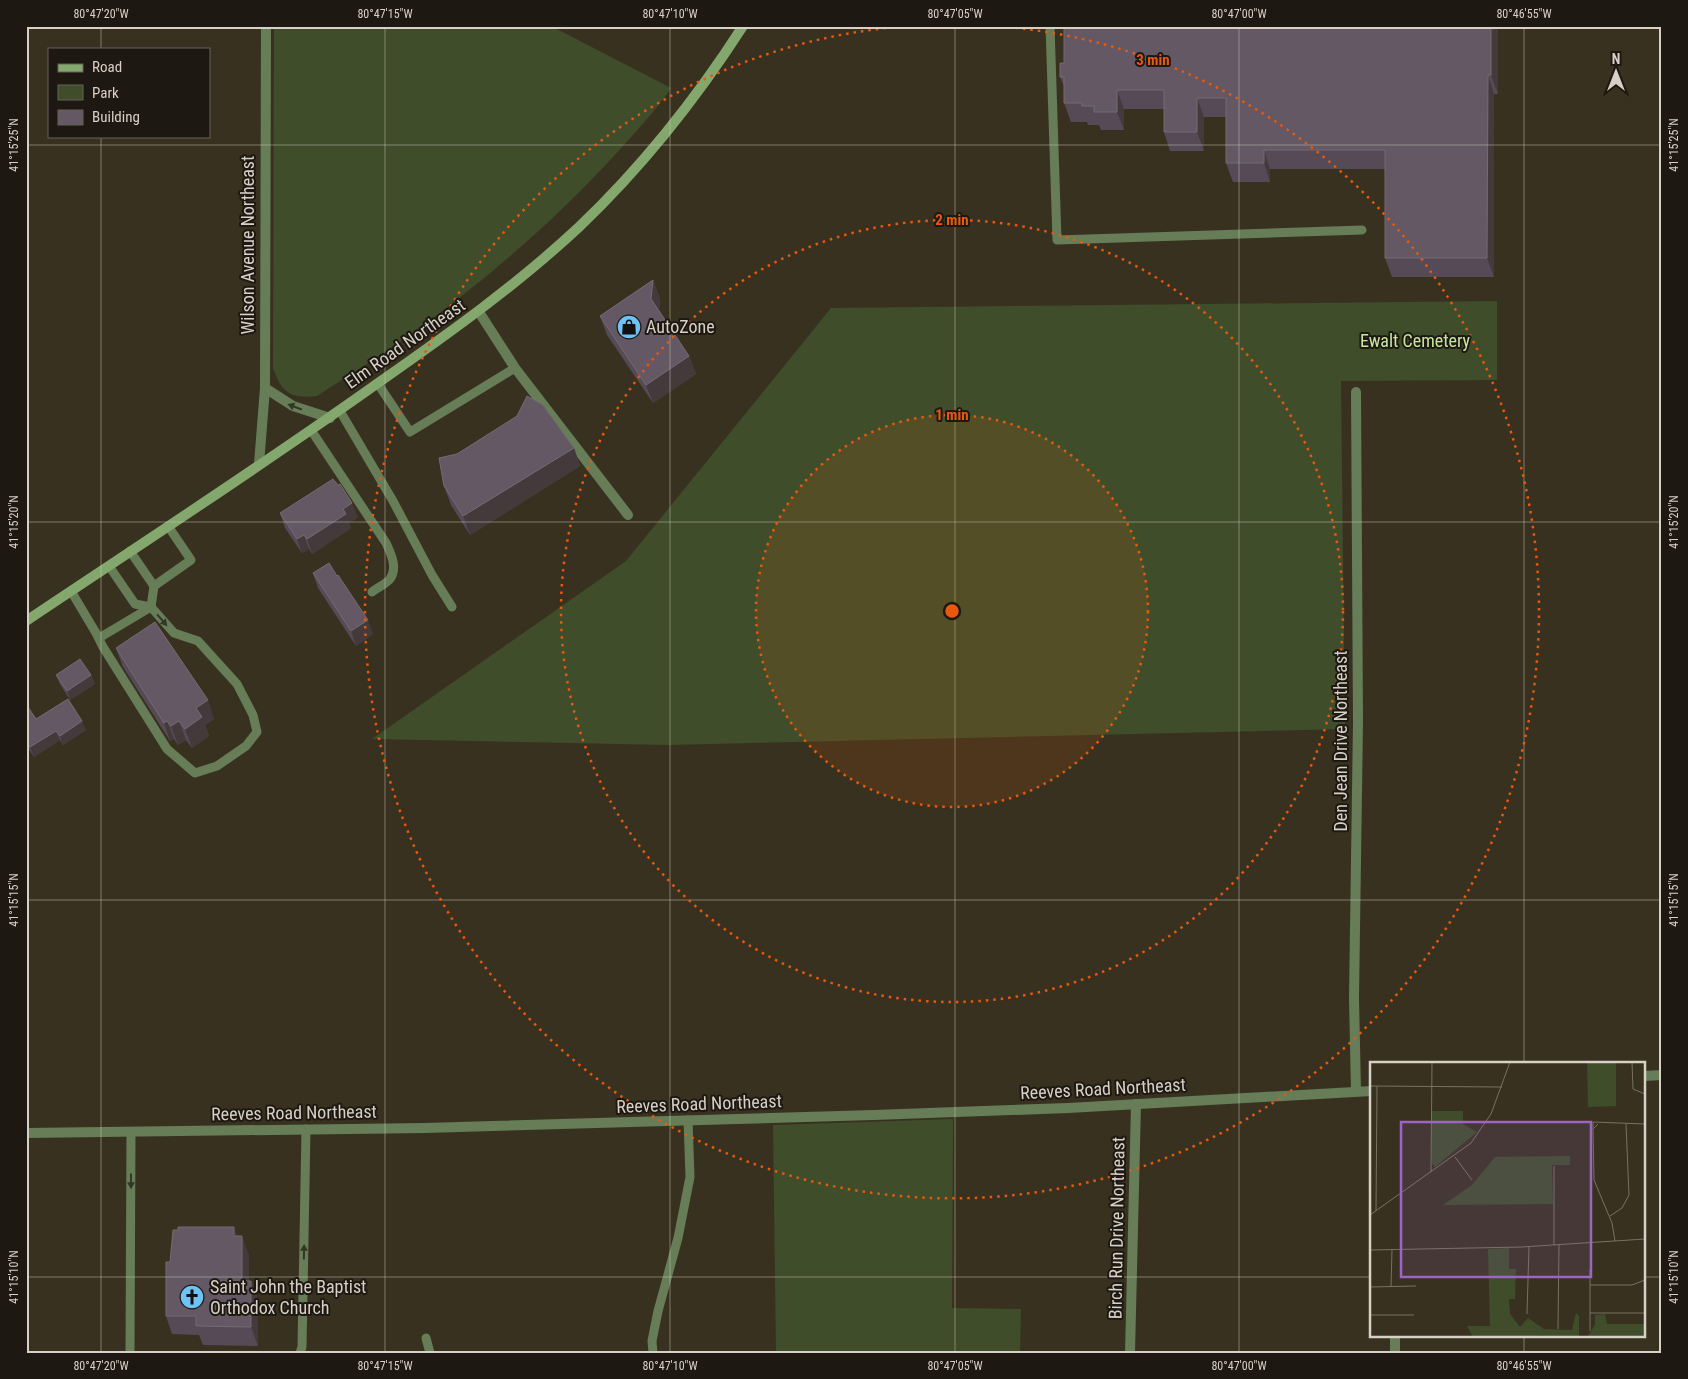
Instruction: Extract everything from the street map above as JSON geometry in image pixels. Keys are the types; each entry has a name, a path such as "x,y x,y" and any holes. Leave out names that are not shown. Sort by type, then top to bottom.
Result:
{"main road":[{"name":"Elm Road Northeast","path":"26,621 330,418 479,312 542,261 618,188 653,148 687,108 743,26"}],"street":[{"name":"Wilson Avenue Northeast","path":"259,464 265,388 266,26"},
{"path":"479,312 515,368 628,515"},
{"path":"265,388 293,406 330,418"},
{"name":"Den Jean Drive Northeast","path":"1356,392 1358,722 1354,998 1356,1091"},
{"path":"1646,1076 1662,1075"},
{"name":"Reeves Road Northeast","path":"26,1133 306,1129 874,1115 1136,1104 1370,1091"},
{"name":"Birch Run Drive Northeast","path":"1130,1353 1136,1104"},
{"path":"1395,1336 1395,1353"}],"lane":[{"path":"1050,26 1057,240 1362,230"},
{"path":"378,384 410,432 515,368"},
{"path":"340,410 393,501 432,575 452,607"},
{"path":"311,430 386,543 392,556 394,568 390,579 372,592"},
{"path":"154,586 191,560 168,526"},
{"path":"99,638 151,606 154,586 130,551"},
{"path":"71,591 99,638 102,647 168,749 195,773 217,766 246,746 257,732 253,715 236,684 198,641 174,633 151,606 135,604 109,566"},
{"path":"653,1353 652,1341 658,1310 678,1238 690,1177 688,1120"},
{"path":"300,1353 302,1348 306,1129"},
{"path":"130,1353 131,1132"},
{"path":"426,1338 430,1353"}],"green space":[{"path":"274,26 551,26 671,88 643,124 590,181 520,248 470,290 418,329 317,396 300,396 284,389 276,377 273,368"},
{"name":"Ewalt Cemetery","path":"1497,301 1497,380 1341,381 1345,729 668,745 372,739 626,561 831,308"},
{"path":"953,1119 952,1308 1021,1309 1020,1353 776,1353 773,1125"}],"building":[{"path":"1064,26 1491,26 1491,75 1488,75 1487,258 1385,258 1385,150 1264,150 1264,163 1226,163 1226,98 1197,98 1197,132 1164,132 1164,90 1117,90 1117,112 1094,112 1094,106 1082,106 1082,103 1064,103 1064,77 1060,77 1060,63 1064,63"},
{"path":"653,280 651,299 689,356 646,385 600,316"},
{"path":"527,396 543,405 574,448 463,516 444,486 439,458 457,454 517,416"},
{"path":"333,479 338,485 340,484 352,503 343,509 346,514 307,539 304,535 297,539 280,513"},
{"path":"329,563 368,620 351,631 313,573"},
{"path":"155,622 208,700 196,708 202,717 185,729 179,721 171,726 167,721 164,723 116,648"},
{"path":"80,659 91,675 67,691 56,675"},
{"path":"68,699 82,721 60,736 56,731 30,747 26,741 26,704 36,719"},
{"name":"Saint John the Baptist Orthodox Church","path":"178,1227 234,1227 234,1236 242,1236 242,1281 251,1281 251,1327 196,1326 196,1316 166,1316 166,1262 170,1262 173,1230 178,1230"}],"place":[{"name":"AutoZone","path":"629,327"},
{"name":"Saint John the Baptist Orthodox Church","path":"192,1297"}]}
